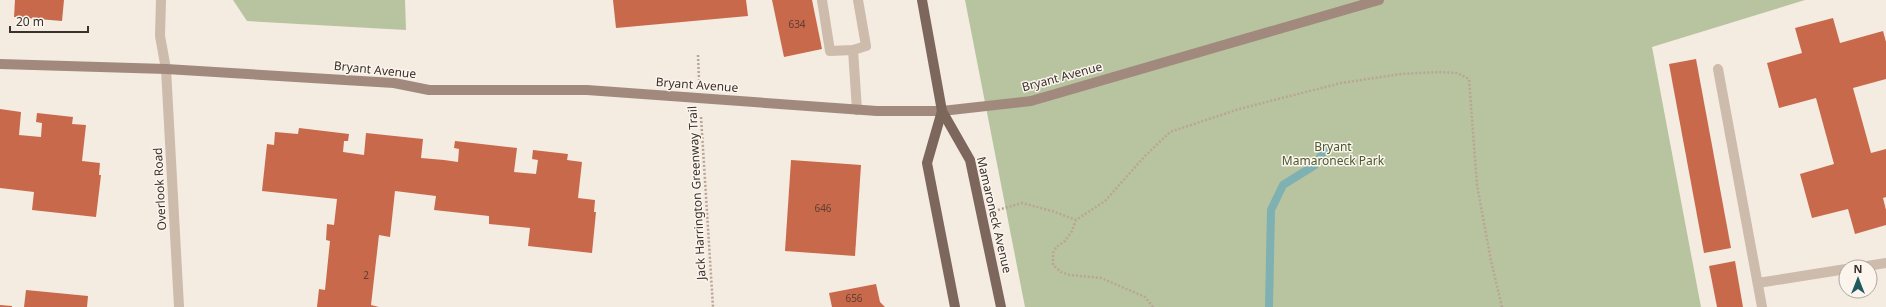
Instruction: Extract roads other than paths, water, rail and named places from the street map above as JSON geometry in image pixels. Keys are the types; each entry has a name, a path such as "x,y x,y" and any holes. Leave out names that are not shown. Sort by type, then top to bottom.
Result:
{"main road":[{"name":"Mamaroneck Avenue","path":"922,0 942,111 970,160 1001,307"},
{"name":"Mamaroneck Avenue","path":"942,111 927,164 955,307"}],"street":[{"name":"Overlook Road","path":"160,0 160,36 166,69 179,307"},
{"path":"822,0 830,51 853,50 866,46 858,0"},
{"name":"Bryant Avenue","path":"0,64 166,69 394,83 428,90 587,90 857,110 942,111 1031,101 1379,0"},
{"path":"853,50 857,110"},
{"path":"1718,69 1762,307"},
{"path":"1758,283 1838,270"}],"waterway":[{"path":"1269,307 1271,210 1283,185 1315,165 1326,148"}],"park label":[{"name":"Bryant Mamaroneck Park","path":"1333,154"}]}
